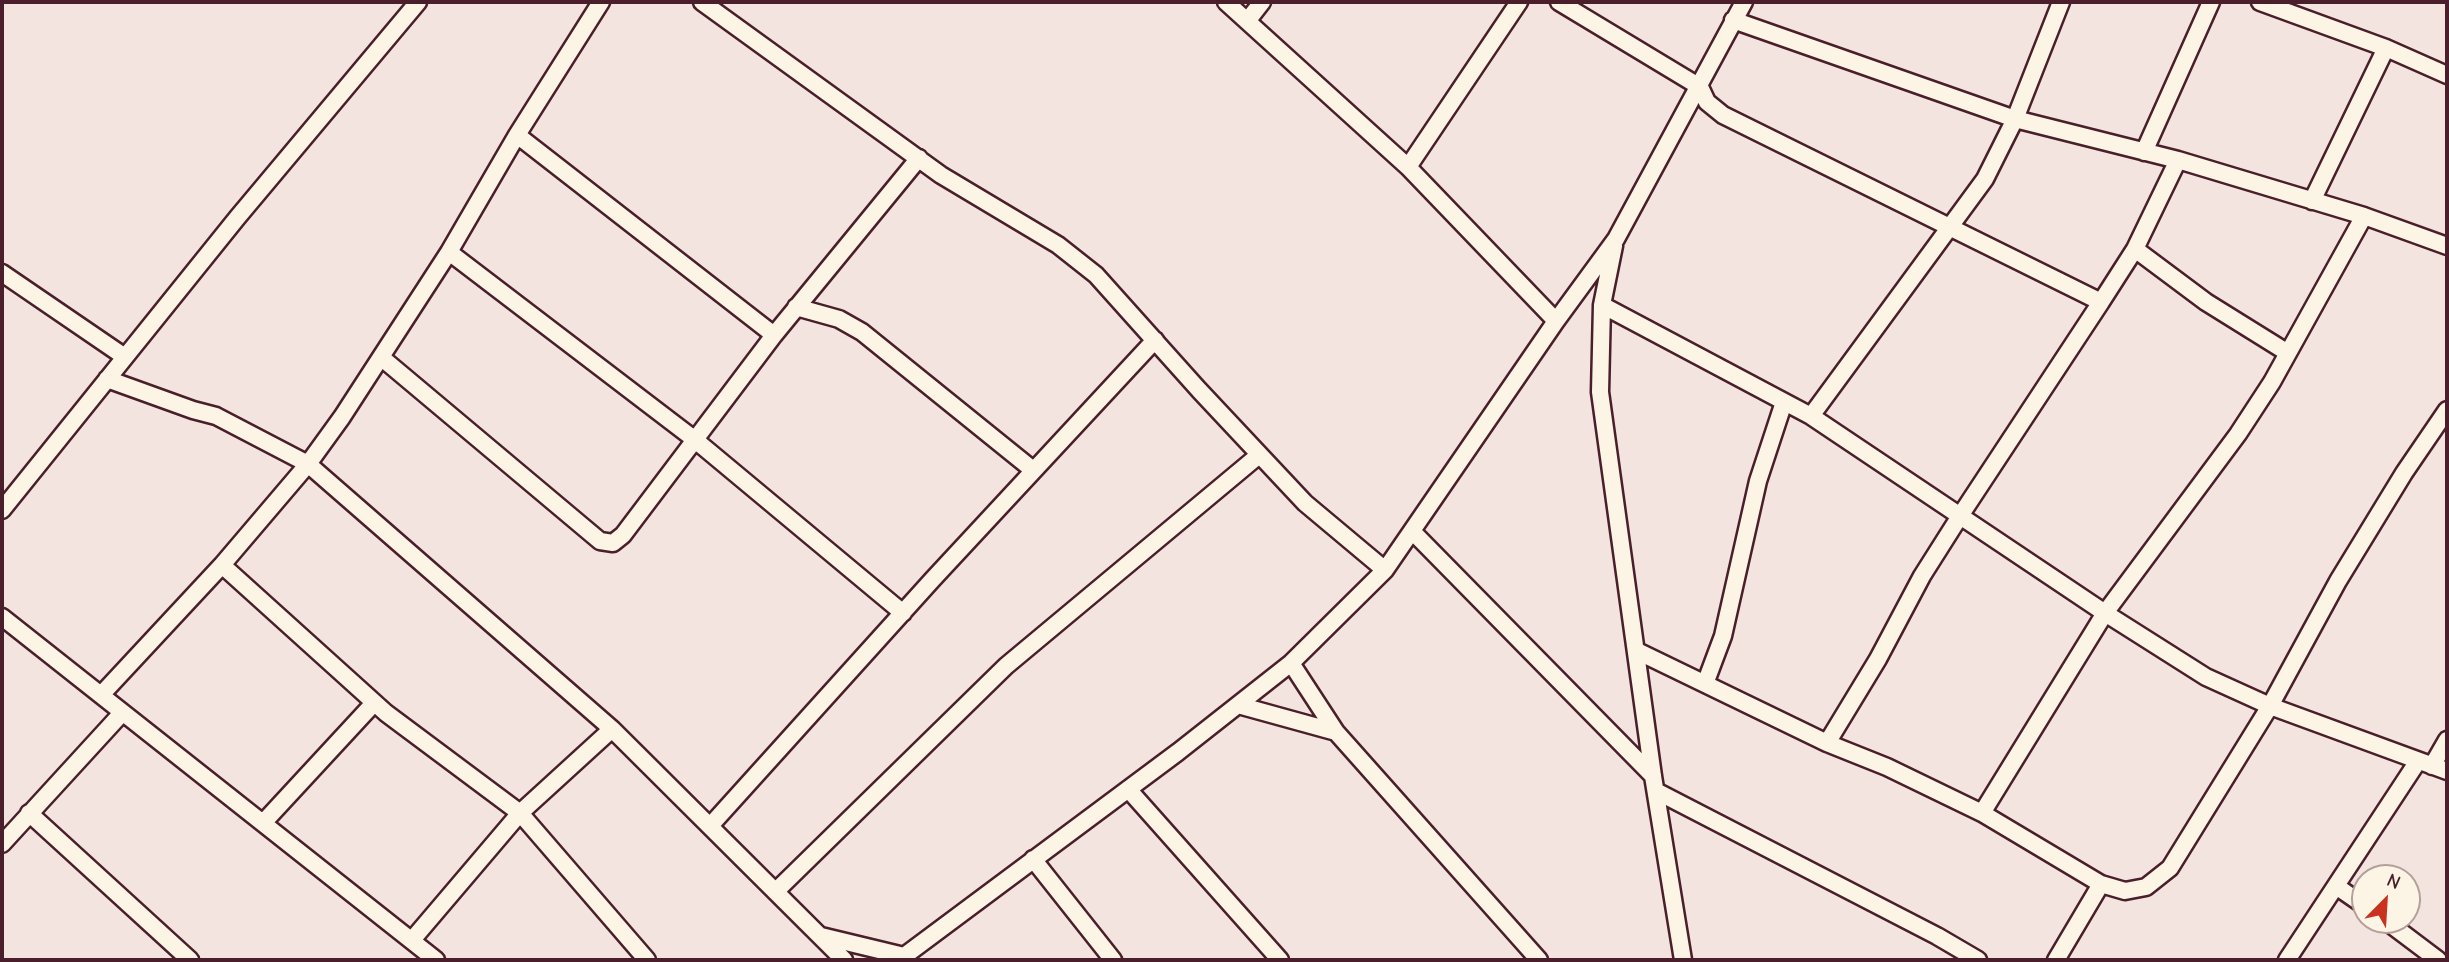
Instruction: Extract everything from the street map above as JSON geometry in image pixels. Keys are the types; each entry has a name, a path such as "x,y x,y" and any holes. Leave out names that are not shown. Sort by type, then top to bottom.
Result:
{"street":[{"path":"2,510 237,218 418,2"},
{"path":"101,695 222,565 308,464 382,358 449,253 517,135 601,2"},
{"path":"702,2 952,181 1067,253 1096,275 1305,503 1385,570"},
{"path":"1226,2 1408,167 1556,321"},
{"path":"1248,20 1262,2"},
{"path":"1408,167 1519,2"},
{"path":"1559,2 1700,87 1707,102 1723,115 2101,302"},
{"path":"821,936 901,958 1128,789 1291,663 1385,570 1556,321 1616,239 1744,2"},
{"path":"1811,416 1985,179 2015,119 2061,2"},
{"path":"2144,152 2211,2"},
{"path":"2260,2 2386,48 2447,75"},
{"path":"1733,20 2015,119 2178,160 2364,216 2447,246"},
{"path":"2312,201 2386,48"},
{"path":"517,135 774,335"},
{"path":"382,358 600,541 613,543 623,535 796,307 919,158"},
{"path":"1827,743 1878,659 1922,576 2135,249 2178,160"},
{"path":"1982,813 2105,613 2238,434 2288,353 2364,216"},
{"path":"1616,239 1602,305 1600,392 1655,784 1683,960"},
{"path":"2135,249 2206,302 2288,353"},
{"path":"449,253 694,439 903,613"},
{"path":"2,273 125,357"},
{"path":"1602,305 1811,416 2105,613 2206,677 2270,706 2432,766"},
{"path":"796,307 839,319 862,332 1033,470"},
{"path":"710,826 1033,470 1155,340"},
{"path":"107,379 216,416 308,464 612,729 844,960"},
{"path":"1705,684 1723,636 1758,481 1784,402"},
{"path":"1637,651 1827,743 1887,767 1982,813 2101,884 2125,891 2146,887 2170,868 2270,706 2345,570 2404,473 2447,410"},
{"path":"776,891 1006,666 1259,455"},
{"path":"1412,531 1655,784 1978,960"},
{"path":"222,565 374,703 520,813 647,960"},
{"path":"2,617 434,960"},
{"path":"1291,663 1336,732 1539,960"},
{"path":"263,823 374,703"},
{"path":"1238,705 1336,732"},
{"path":"2,844 122,713"},
{"path":"412,940 520,813 612,729"},
{"path":"2287,960 2336,886 2432,766 2447,740"},
{"path":"1128,789 1280,960"},
{"path":"29,813 190,960"},
{"path":"1033,859 1113,960"},
{"path":"2056,960 2101,884"},
{"path":"2336,886 2351,896"},
{"path":"2404,934 2438,960"}]}
